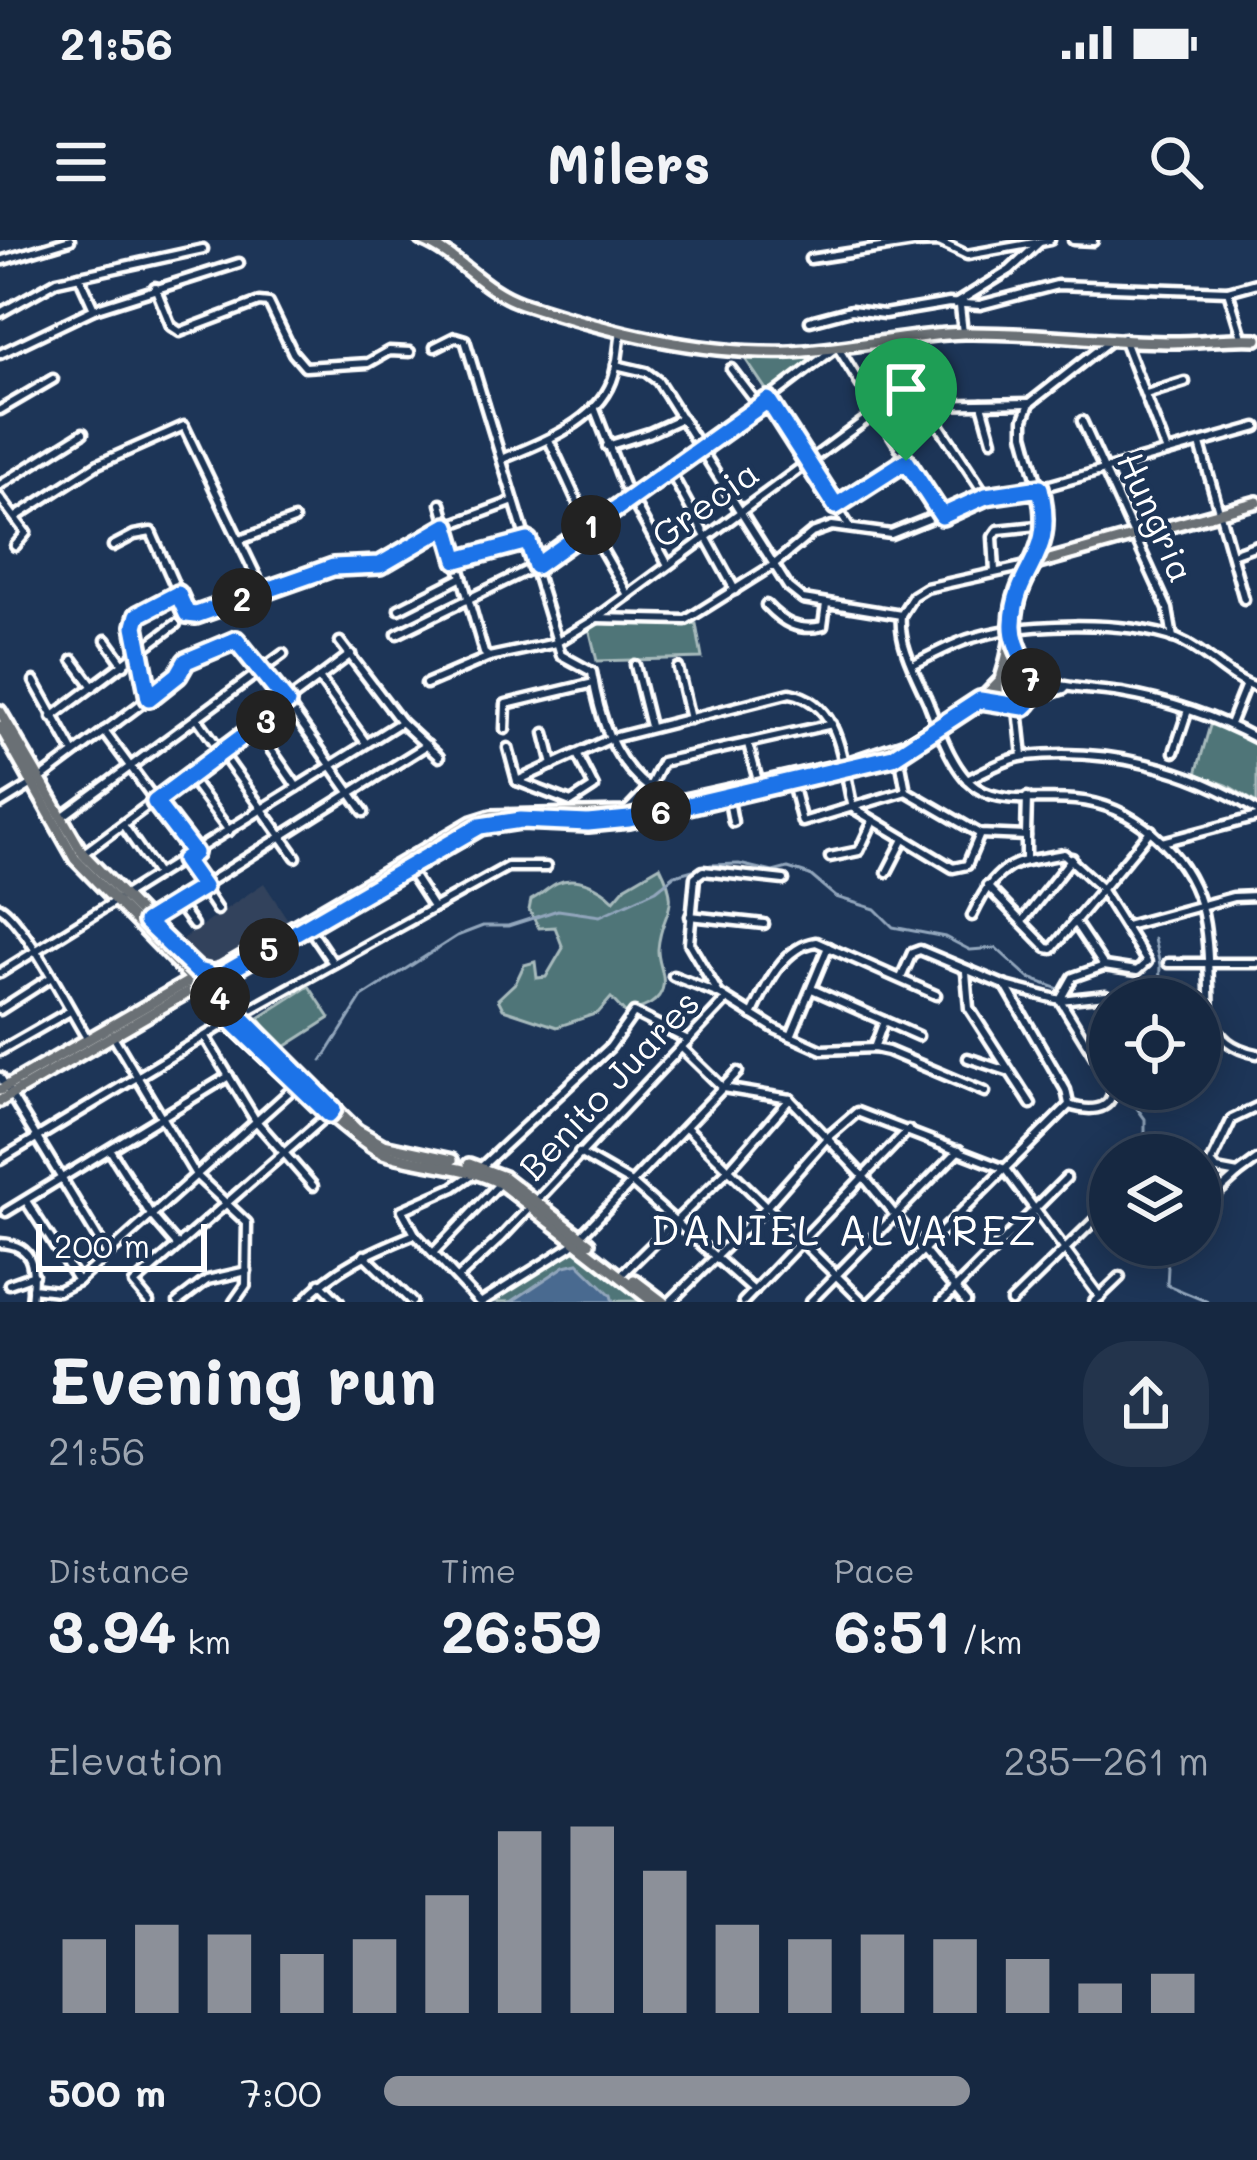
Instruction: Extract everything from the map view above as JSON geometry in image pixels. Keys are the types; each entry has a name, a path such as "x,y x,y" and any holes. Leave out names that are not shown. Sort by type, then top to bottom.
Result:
{"main road":[{"path":"421,240 455,258 512,300 621,331 752,352 963,333 1161,343 1252,341"},
{"path":"1001,702 1000,680 1013,643 1018,596 1035,564 1257,502"},
{"path":"980,700 1018,709 1034,699 1030,676 1013,643"},
{"path":"844,768 895,749 939,724 980,700 1013,670 1030,676"},
{"path":"0,711 3,729 79,856 352,1135 382,1153 480,1169 534,1203 653,1302"},
{"path":"3,1090 405,864 492,822 625,816 844,768 899,754 939,724"},
{"path":"35,783 79,856"},
{"path":"3,1090 88,1039 110,1032"},
{"path":"480,1169 534,1203"},
{"path":"622,1274 667,1302"}],"street":[{"path":"2,259 70,240"},
{"path":"810,259 939,242 968,255 1050,240"},
{"path":"1073,240 1093,241"},
{"path":"957,305 1010,270 1040,242"},
{"path":"0,313 57,281 202,249"},
{"path":"0,354 94,309 239,263"},
{"path":"79,276 94,309"},
{"path":"810,321 851,310 884,314 957,305 1057,285 1228,291 1257,283"},
{"path":"155,287 171,326 180,332 259,302 269,303 305,367 368,363 389,351 410,352"},
{"path":"1228,291 1252,341"},
{"path":"957,305 963,333"},
{"path":"502,459 549,440 594,407 613,380 621,331"},
{"path":"435,347 455,337 465,340 556,643 568,661 592,672 609,739 628,771 649,788"},
{"path":"1167,452 1119,338 1030,403 1024,434 1047,525 1035,564 926,588 901,615 899,629 967,781 991,795 1104,806 1151,830 1162,842 1181,865 1201,906 1210,1016 1222,1038 1238,1050 1257,1054"},
{"path":"894,340 926,405 986,496"},
{"path":"397,634 536,566 836,348 942,516"},
{"path":"616,364 653,375 772,566 803,598 901,615"},
{"path":"731,369 760,407"},
{"path":"0,410 53,379"},
{"path":"1146,394 1185,382"},
{"path":"768,400 849,526"},
{"name":"Grecia","path":"426,683 489,657 556,643 628,596 876,412 926,405 1030,403"},
{"path":"982,404 992,440"},
{"path":"594,407 607,446 668,565"},
{"path":"607,446 682,418"},
{"name":"Hungria","path":"1082,421 1168,609 1173,638"},
{"path":"16,517 98,464 184,426 263,590"},
{"path":"597,618 686,620 736,591 812,533 849,526 891,534 986,496 1040,488 1257,427"},
{"path":"0,485 83,433"},
{"path":"549,440 589,527 628,596"},
{"path":"1200,444 1244,599"},
{"path":"836,506 906,461"},
{"path":"671,472 736,591"},
{"path":"0,498 26,536 15,546"},
{"path":"112,547 151,532 191,616 333,567 380,565 447,526 514,501"},
{"path":"441,504 489,657"},
{"path":"240,540 295,520"},
{"path":"995,571 993,537 998,530 1047,525"},
{"path":"457,560 528,541"},
{"path":"1232,554 1257,545"},
{"path":"399,609 462,577"},
{"path":"149,698 135,626 138,615 178,594"},
{"path":"766,605 782,621 810,628 823,626 826,604"},
{"path":"52,717 176,624"},
{"path":"912,665 968,638 1013,628 1109,629 1173,638 1207,653 1246,685 1257,688"},
{"path":"106,640 124,665"},
{"path":"0,804 149,698 178,675 186,661 236,640 364,812"},
{"path":"340,642 401,722 439,757"},
{"path":"59,819 283,654"},
{"path":"79,856 351,654"},
{"path":"73,660 93,687"},
{"path":"635,665 650,728"},
{"path":"678,668 690,718"},
{"path":"1030,676 1065,688 1120,693 1189,709 1257,739"},
{"path":"319,678 366,743"},
{"path":"34,681 74,752"},
{"path":"505,729 506,704 594,683"},
{"path":"1230,724 1246,685"},
{"path":"1034,699 1065,688"},
{"path":"517,781 609,739 790,693 816,704 832,724 853,808 952,868 967,865 980,834"},
{"path":"1018,709 1023,756"},
{"path":"1174,752 1189,709"},
{"path":"196,717 296,857"},
{"path":"0,973 401,722"},
{"path":"625,816 649,788 662,762 832,724"},
{"path":"256,728 297,787"},
{"path":"104,731 194,853"},
{"path":"545,733 554,765"},
{"path":"748,744 759,785"},
{"path":"142,924 427,746"},
{"path":"508,748 517,781"},
{"path":"517,781 571,802 594,788 577,754"},
{"path":"899,754 906,791"},
{"path":"967,781 1023,756 1096,756 1140,763 1218,789 1257,814"},
{"path":"189,777 229,831"},
{"path":"790,779 802,822 906,791 980,834 1026,836"},
{"path":"727,793 733,822"},
{"path":"1026,861 1027,797"},
{"path":"1162,842 1257,814"},
{"path":"830,857 859,850 873,820"},
{"path":"123,825 157,874"},
{"path":"987,886 1052,949 1151,830"},
{"path":"887,872 904,839"},
{"path":"972,916 987,886 1014,864 1064,854 1072,858 1100,887 1147,962 1144,969 1104,966 1073,977 1062,996"},
{"path":"1023,920 1072,858"},
{"path":"184,860 218,910"},
{"path":"405,864 434,907"},
{"path":"0,1160 234,1019 507,867 546,867"},
{"path":"722,998 689,943 695,877 703,871 784,880"},
{"path":"1126,926 1257,896"},
{"path":"177,903 193,926"},
{"path":"1,907 34,950 88,1039"},
{"path":"690,916 764,924"},
{"path":"1074,921 1104,966"},
{"path":"306,922 333,963"},
{"path":"752,1015 769,979 788,957 815,942 936,995"},
{"path":"791,1036 828,947"},
{"path":"901,978 916,950 1006,986 1062,996 1089,995"},
{"path":"1168,963 1257,963"},
{"path":"966,971 969,1008 1030,1104"},
{"path":"673,976 822,1050 874,1048 986,1092"},
{"path":"0,1010 50,978"},
{"path":"1006,986 1066,1090 1069,1105"},
{"path":"812,989 918,1036"},
{"path":"1062,996 1089,1044"},
{"name":"Benito Juares","path":"458,1278 688,1040 722,998"},
{"path":"0,1051 70,1010"},
{"path":"688,1040 641,1015 631,1015 610,1047 480,1169 401,1212 415,1234 480,1302 551,1262 578,1239 738,1072"},
{"path":"874,1048 884,1021"},
{"path":"110,1032 196,1175 247,1223 244,1290 234,1302"},
{"path":"206,1036 256,1120 313,1186"},
{"path":"681,1047 723,1088 790,1099 862,1175 966,1302"},
{"path":"968,1058 1011,1072"},
{"path":"6,1212 229,1076"},
{"path":"32,1288 58,1291 78,1281 300,1083"},
{"path":"3,1090 38,1136 106,1253"},
{"path":"622,1274 728,1170 790,1099"},
{"path":"1069,1105 1091,1110"},
{"path":"686,1127 867,1302 1069,1105"},
{"path":"1221,1146 1232,1119 1257,1107"},
{"path":"149,1302 134,1284 331,1112"},
{"path":"667,1302 766,1207 826,1138 860,1113 1004,1169 1065,1248 1097,1299 1120,1276"},
{"path":"743,1302 908,1130"},
{"path":"110,1150 151,1214 178,1245"},
{"path":"810,1302 959,1150"},
{"path":"579,1153 633,1184 754,1291"},
{"path":"1221,1189 1257,1160"},
{"path":"1221,1169 1238,1174"},
{"path":"941,1302 1066,1178"},
{"path":"433,1253 500,1183"},
{"path":"26,1202 78,1281"},
{"path":"1011,1302 1089,1225"},
{"path":"303,1302 320,1282 364,1255 415,1234"},
{"path":"0,1243 21,1246 30,1255 31,1302"},
{"path":"364,1255 412,1302"},
{"path":"178,1302 207,1280 247,1271"},
{"path":"9,1284 34,1275"},
{"path":"320,1282 339,1302"},
{"path":"398,1302 401,1291"}],"shaded area":[{"path":"264,883 290,923 217,964 198,966 175,944"},
{"path":"578,1263 613,1302 511,1302 565,1266"}],"green space":[{"path":"825,353 769,394 744,357"},
{"path":"598,621 696,624 702,658 597,661 589,628"},
{"path":"1211,722 1257,743 1257,803 1196,774"},
{"path":"660,866 670,902 658,949 663,984 656,1000 627,1015 611,998 598,1013 557,1027 503,1009 498,999 516,982 524,965 535,962 537,978 546,977 563,948 555,927 539,928 529,910 531,900 557,883 572,880 614,900 626,886"},
{"path":"309,986 330,1018 280,1050 259,1018"},
{"path":"575,1248 643,1301 490,1302"}],"waterway":[{"path":"322,1061 362,997 457,936 558,910 600,916 656,890 675,875 711,865 739,864 773,872 788,868 810,875 836,897 875,909 893,927 945,937 970,950 996,948 1029,978 1075,995"},
{"path":"1154,939 1160,978"},
{"path":"1138,1110 1145,1119 1145,1134"},
{"path":"1168,1266 1167,1285 1208,1302"}],"district":[{"name":"DANIEL ALVAREZ","path":"845,1231"}],"route":[{"path":"906,461 836,506 768,400 536,566 528,541 457,560 447,526 370,568 333,567 191,616 178,594 138,615 135,626 149,698 178,675 186,661 236,640 287,703 155,802 194,853 184,860 203,887 146,922 197,971 207,973 209,985 333,1109 329,1114 201,990 207,988 209,985 210,982 480,826 521,820 588,823 629,819 893,757 980,700 1018,709 1030,704 1036,688 1013,643 1014,611 1045,538 1047,518 1040,488 986,496 942,516 906,461"}]}
